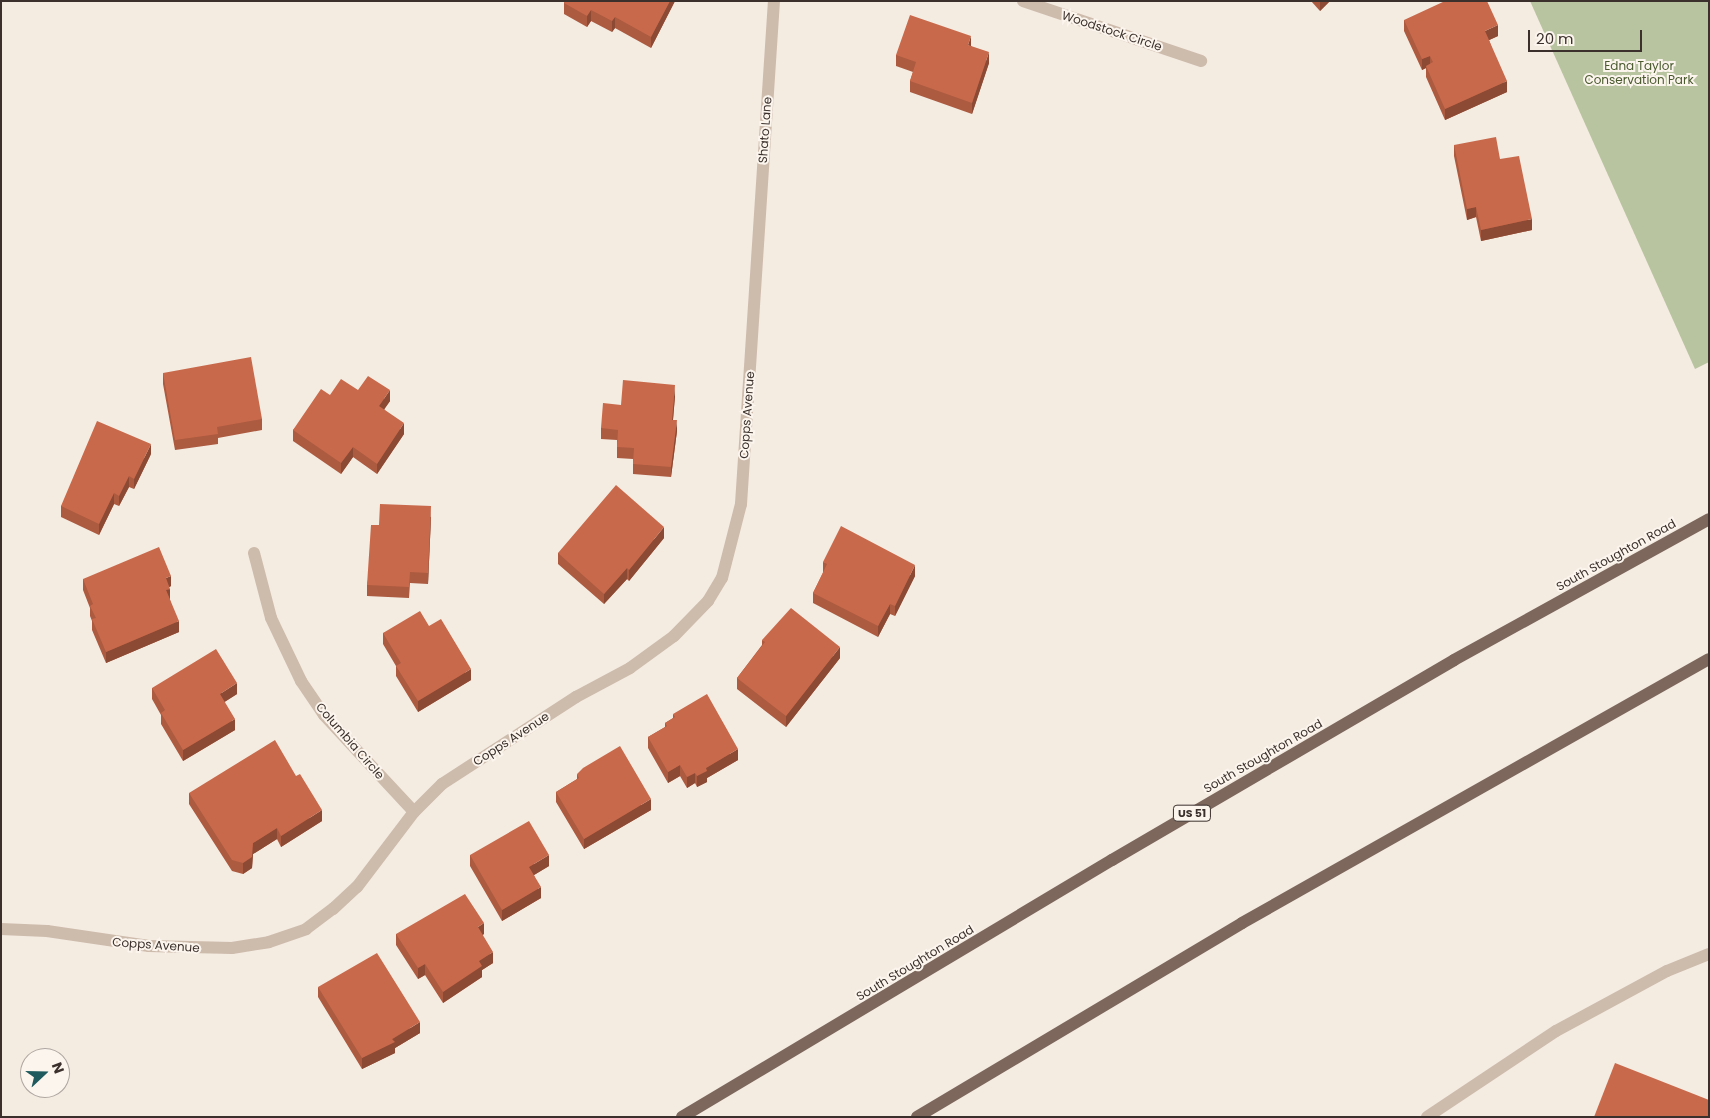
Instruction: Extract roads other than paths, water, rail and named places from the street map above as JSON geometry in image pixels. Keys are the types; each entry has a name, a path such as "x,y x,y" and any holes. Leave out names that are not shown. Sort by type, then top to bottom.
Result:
{"main road":[{"name":"South Stoughton Road","path":"682,1117 1112,860 1446,665 1709,519"},
{"path":"917,1117 1242,923 1709,659"}],"street":[{"name":"Shato Lane","path":"757,259 774,1"},
{"name":"Woodstock Circle","path":"1023,1 1201,60"},
{"name":"Copps Avenue","path":"1,929 47,931 150,946 232,948 269,942 306,928 333,910 375,865 414,812 442,784 576,697 630,668 674,636 708,601 722,578 741,504 757,259"},
{"name":"Columbia Circle","path":"254,553 271,618 302,681 324,714 414,812"},
{"path":"1427,1117 1556,1031 1667,971 1709,954"}],"park label":[{"name":"Edna Taylor Conservation Park","path":"1639,73"}]}
